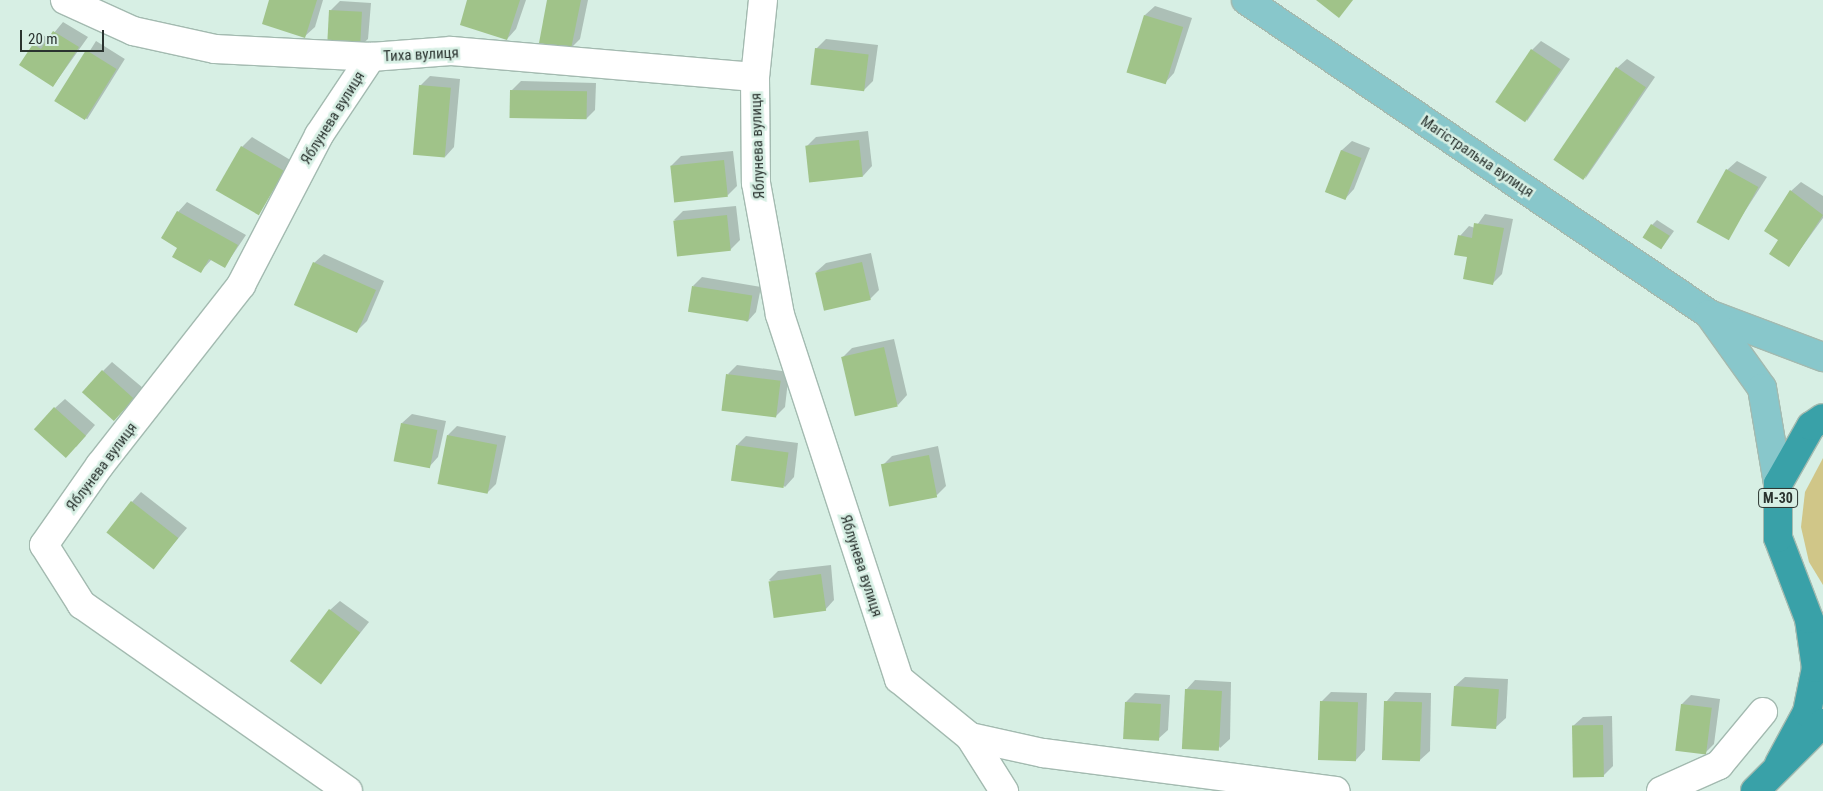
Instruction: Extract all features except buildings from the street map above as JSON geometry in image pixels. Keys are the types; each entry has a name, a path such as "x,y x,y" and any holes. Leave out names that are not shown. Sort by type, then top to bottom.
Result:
{"highway":[{"name":"М-30","path":"1779,764 1806,712 1816,668 1808,619 1778,538 1778,484 1812,426 1823,418"},
{"path":"1794,577 1823,614"},
{"name":"М-30","path":"1756,791 1779,764 1823,723"}],"main road":[{"name":"Магістральна вулиця","path":"1246,0 1709,314"},
{"path":"1709,314 1823,357"},
{"path":"1709,314 1762,388 1778,484"}],"street":[{"name":"Тиха вулиця","path":"65,0 133,31 215,48 371,57 451,51 715,77 755,76"},
{"name":"Яблунева вулиця","path":"763,0 755,76 756,183 780,315 859,563 899,679 970,737 1043,754 1336,791"},
{"name":"Яблунева вулиця","path":"348,791 82,605 44,546 100,465 241,285 319,135 371,57"},
{"path":"1661,791 1719,765 1763,712"},
{"path":"970,737 1004,791"}],"shaded area":[{"path":"1823,458 1823,585 1809,562 1801,527 1805,492"}]}
